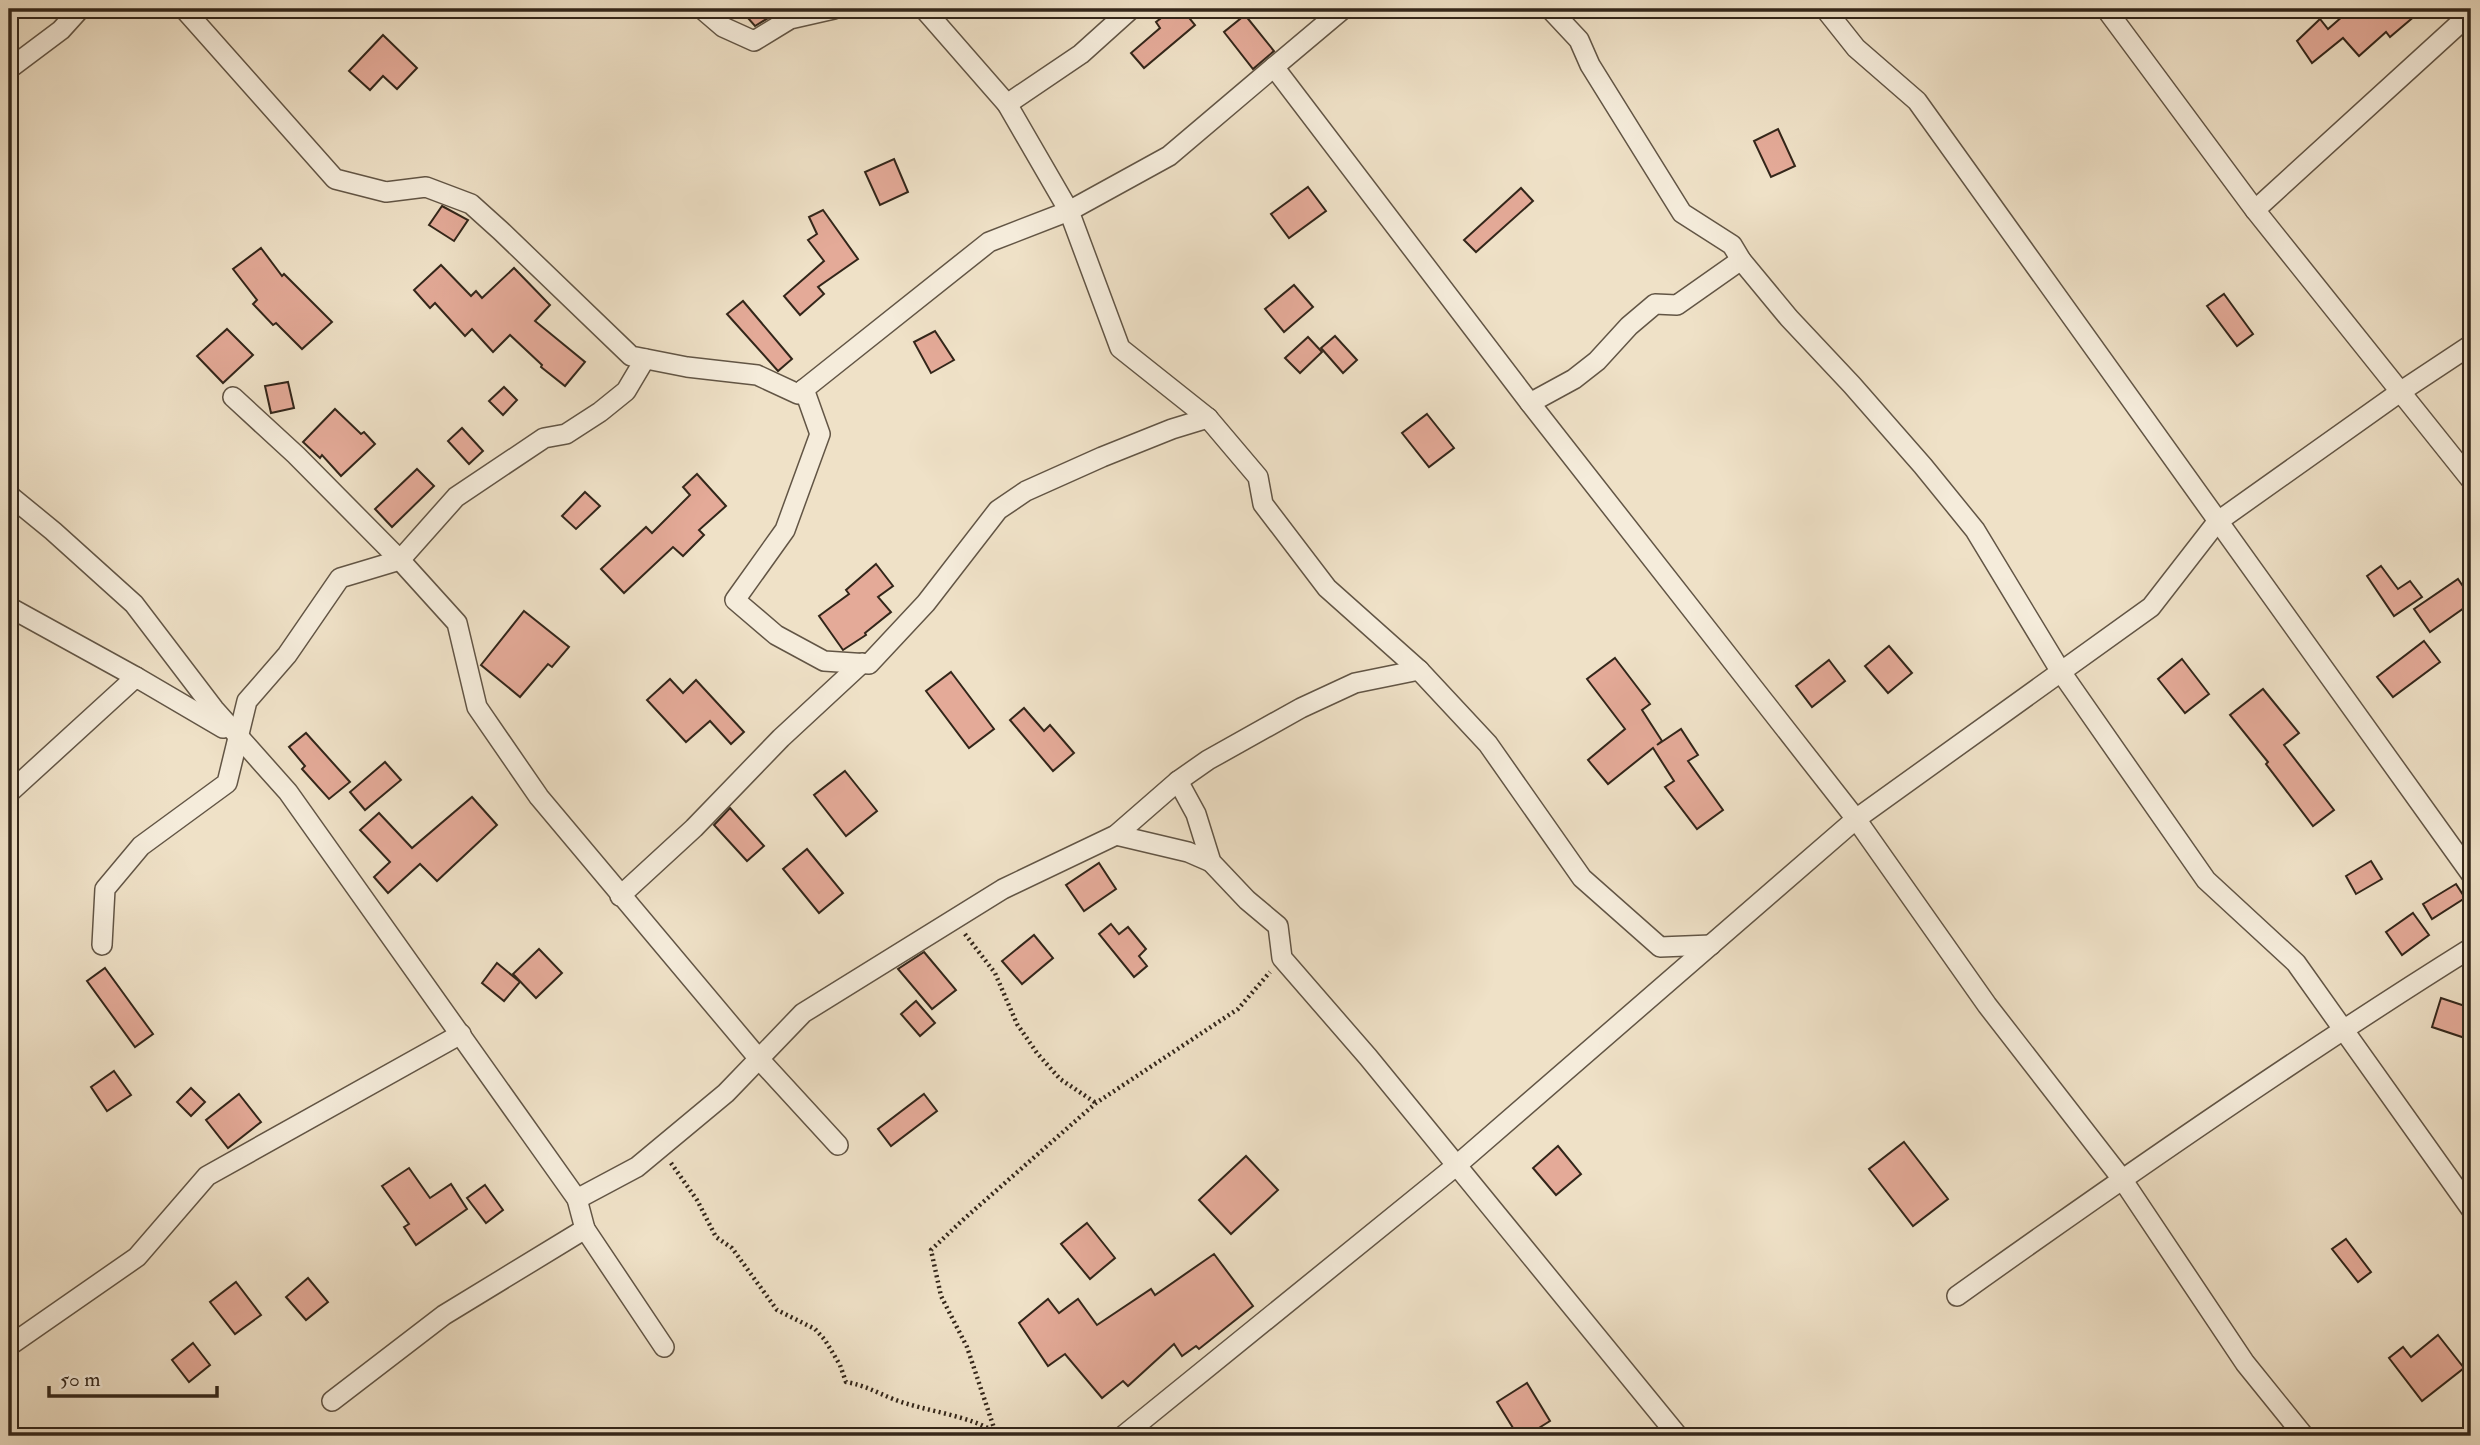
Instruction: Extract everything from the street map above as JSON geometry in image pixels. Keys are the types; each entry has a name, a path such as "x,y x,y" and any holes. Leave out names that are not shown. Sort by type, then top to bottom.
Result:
{"street":[{"path":"9,69 61,30 80,9"},
{"path":"702,9 723,27 754,41 790,19 834,9"},
{"path":"924,9 1007,104 1069,211 1121,348 1208,418 1258,477 1263,504 1327,588 1419,670 1489,744 1582,878 1660,947 1711,945"},
{"path":"1007,104 1082,54 1131,9"},
{"path":"191,10 335,178 386,192 426,187 471,204 631,356 757,375 798,394 989,242 1069,211 1170,156 1343,9"},
{"path":"1550,9 1579,40 1590,65 1682,213 1732,245 1741,260 1789,318 1852,385 1975,530 2061,672 2206,880 2296,963 2471,1209"},
{"path":"1825,9 1856,48 1917,101 2471,874"},
{"path":"2106,9 2255,210 2471,480"},
{"path":"2255,210 2471,13"},
{"path":"1274,67 1530,403 1856,820 1987,1005 2122,1178 2245,1363 2304,1436"},
{"path":"1530,403 1574,379 1597,361 1629,326 1655,304 1677,305 1741,260"},
{"path":"1123,1436 1457,1165 1856,820 2151,607 2217,522 2471,345"},
{"path":"102,945 105,889 141,846 227,783 247,701 287,654 340,578 400,560 457,497 544,438 566,434 626,391 645,359"},
{"path":"804,389 820,433 785,530 735,600 776,635 824,661 869,664 926,603 998,510 1026,491 1171,429 1208,418"},
{"path":"233,397 296,455 400,560 457,623 477,707 539,797 759,1059 838,1145"},
{"path":"9,495 134,604 214,709 288,792 577,1199 584,1229 664,1347"},
{"path":"9,607 239,737"},
{"path":"620,896 694,828 781,738 862,663"},
{"path":"577,1199 636,1167 726,1093 803,1013 1003,889 1116,835 1208,760 1301,708 1355,683 1419,670"},
{"path":"9,793 136,677"},
{"path":"1178,782 1196,814 1211,862"},
{"path":"1116,835 1188,852 1211,862 1247,900 1278,926 1282,958 1457,1165 1667,1433"},
{"path":"1956,1296 2122,1178 2343,1028 2471,948"},
{"path":"9,1346 137,1256 207,1176 461,1034"},
{"path":"332,1401 444,1315 584,1229"}],"path":[{"path":"953,920 995,973 1017,1024 1037,1053 1060,1079 1096,1103"},
{"path":"995,1431 967,1347 941,1296 931,1250 1096,1103 1238,1009 1282,958"},
{"path":"660,1147 697,1200 716,1237 732,1248 777,1310 815,1329 825,1340 840,1365 846,1382 862,1385 892,1399 979,1424 1001,1436"}],"building":[{"path":"740,9 783,9 755,26"},
{"path":"1173,9 1182,9 1195,25 1144,68 1131,53 1160,28 1156,22"},
{"path":"2351,9 2423,9 2390,37 2386,32 2359,56 2343,38 2312,63 2297,41 2320,19 2328,29"},
{"path":"1245,15 1274,51 1253,69 1224,32"},
{"path":"383,35 417,68 397,89 383,76 370,90 349,71"},
{"path":"1778,129 1795,166 1771,177 1754,141"},
{"path":"894,159 908,192 880,205 865,172"},
{"path":"1308,187 1326,211 1289,238 1271,214"},
{"path":"1521,188 1533,201 1476,252 1464,240"},
{"path":"442,206 468,220 454,241 429,225"},
{"path":"823,210 858,259 818,287 824,294 800,315 784,296 824,261 808,240 817,234 809,217"},
{"path":"261,248 282,276 284,274 332,322 302,349 253,304 257,300 233,269"},
{"path":"441,265 471,296 476,291 482,298 514,268 550,305 535,321 585,362 565,386 541,367 542,365 510,335 493,352 472,329 465,336 435,303 430,308 414,290"},
{"path":"1294,285 1313,307 1284,332 1265,309"},
{"path":"2224,294 2253,334 2237,346 2207,306"},
{"path":"743,301 792,359 778,371 727,314"},
{"path":"227,329 253,355 223,383 197,356"},
{"path":"935,331 954,360 931,373 914,342"},
{"path":"1335,336 1357,360 1343,373 1321,348"},
{"path":"1308,337 1322,352 1300,373 1285,358"},
{"path":"288,382 294,408 271,413 265,386"},
{"path":"504,387 517,400 503,415 489,401"},
{"path":"335,409 375,444 341,476 322,455 320,458 303,442"},
{"path":"1427,414 1454,448 1429,467 1402,433"},
{"path":"462,428 483,451 469,464 448,441"},
{"path":"417,469 434,486 392,527 375,509"},
{"path":"697,474 726,506 699,530 704,535 683,556 673,547 624,593 601,569 646,527 652,533 690,495 683,487"},
{"path":"585,492 600,506 576,529 562,516"},
{"path":"876,564 893,586 878,597 891,612 865,633 866,635 843,650 819,616 849,594 846,590"},
{"path":"2381,566 2398,589 2410,581 2422,597 2394,616 2367,576"},
{"path":"2458,579 2471,598 2471,603 2430,632 2414,609"},
{"path":"524,611 569,647 552,667 548,664 520,697 481,665"},
{"path":"2424,641 2440,662 2393,697 2377,677"},
{"path":"1889,646 1912,673 1888,693 1865,666"},
{"path":"1615,658 1650,704 1642,710 1662,741 1657,745 1681,729 1698,755 1688,761 1723,810 1697,829 1665,787 1674,781 1653,748 1608,784 1588,760 1625,729 1587,679"},
{"path":"2182,659 2209,694 2185,713 2158,679"},
{"path":"1829,660 1845,681 1812,707 1796,686"},
{"path":"951,672 994,729 969,748 926,691"},
{"path":"670,679 683,693 696,680 744,732 731,744 710,721 686,742 647,700"},
{"path":"2263,689 2299,733 2284,745 2334,810 2313,826 2266,764 2268,762 2230,715"},
{"path":"1024,708 1044,731 1050,725 1074,753 1053,771 1010,720"},
{"path":"306,733 350,782 329,799 302,769 305,766 289,747"},
{"path":"385,762 401,780 365,810 350,792"},
{"path":"845,771 877,811 846,836 814,795"},
{"path":"472,797 497,825 437,881 420,864 388,893 374,877 390,862 360,830 379,813 412,848"},
{"path":"730,808 764,846 747,861 714,825"},
{"path":"807,849 843,893 819,913 783,869"},
{"path":"2371,861 2382,879 2356,894 2346,876"},
{"path":"1099,863 1116,889 1084,911 1066,885"},
{"path":"2456,884 2465,898 2432,919 2423,904"},
{"path":"2413,913 2429,935 2402,955 2386,932"},
{"path":"1111,924 1119,934 1128,927 1146,949 1139,956 1147,966 1134,977 1099,934"},
{"path":"1034,935 1053,958 1022,984 1002,961"},
{"path":"539,949 562,973 536,998 513,974"},
{"path":"924,952 956,990 932,1009 898,969"},
{"path":"497,963 520,982 504,1001 482,983"},
{"path":"105,968 153,1034 135,1047 87,981"},
{"path":"2441,998 2471,1008 2471,1040 2432,1027"},
{"path":"916,1001 935,1023 920,1036 901,1014"},
{"path":"114,1071 131,1095 107,1111 91,1087"},
{"path":"191,1088 205,1102 191,1116 177,1102"},
{"path":"239,1094 261,1122 228,1148 206,1120"},
{"path":"924,1094 937,1111 891,1146 878,1129"},
{"path":"1904,1142 1948,1199 1913,1226 1869,1169"},
{"path":"1558,1146 1581,1174 1556,1195 1533,1168"},
{"path":"1246,1156 1278,1190 1231,1234 1199,1200"},
{"path":"409,1168 430,1198 451,1184 467,1209 416,1245 404,1227 409,1224 382,1186"},
{"path":"485,1185 503,1210 486,1223 467,1198"},
{"path":"1087,1223 1115,1258 1090,1279 1061,1244"},
{"path":"2346,1239 2371,1272 2358,1282 2332,1249"},
{"path":"1214,1254 1253,1306 1199,1349 1196,1346 1182,1356 1174,1344 1128,1386 1123,1381 1102,1398 1065,1354 1048,1366 1019,1323 1048,1299 1059,1313 1078,1299 1097,1325 1151,1289 1155,1295"},
{"path":"308,1278 328,1302 306,1320 286,1297"},
{"path":"236,1282 261,1315 235,1334 210,1302"},
{"path":"2438,1335 2464,1368 2422,1401 2389,1358 2403,1347 2411,1357"},
{"path":"193,1343 210,1365 189,1382 172,1360"},
{"path":"1527,1383 1550,1421 1526,1436 1518,1436 1497,1402"}]}
